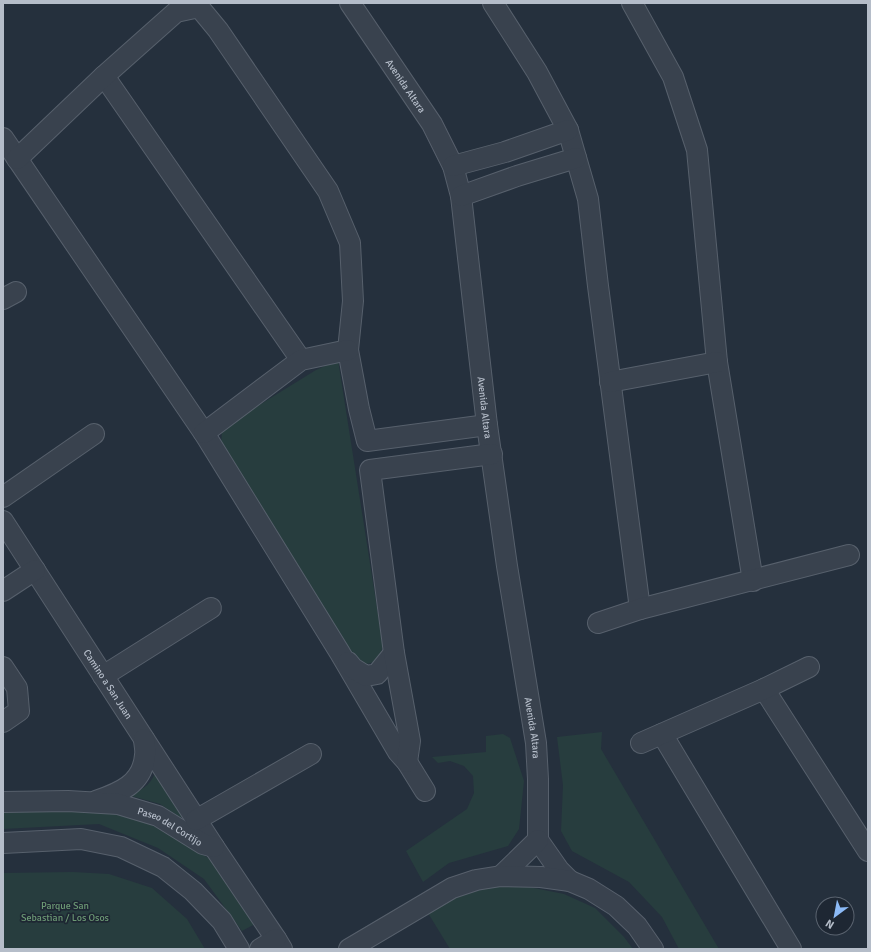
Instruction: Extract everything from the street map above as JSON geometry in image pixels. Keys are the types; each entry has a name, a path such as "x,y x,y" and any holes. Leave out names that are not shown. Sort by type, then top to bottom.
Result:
{"street":[{"name":"Avenida Altara","path":"350,3 432,124 453,166 461,196 487,425 507,566 536,743 538,778 538,840"},
{"path":"493,3 537,72 568,130 588,199 610,382 640,609"},
{"path":"632,3 673,77 698,150 717,362 753,581"},
{"path":"17,159 104,76 176,12 199,7 218,30 328,191 350,243 353,301 348,350 359,409 367,441 487,425"},
{"path":"104,76 301,360"},
{"path":"453,166 506,152 568,130"},
{"path":"3,138 204,433 340,653 398,752 407,762 425,791"},
{"path":"506,152 517,176"},
{"path":"461,196 517,176 576,158"},
{"path":"204,433 301,360 348,350"},
{"path":"610,382 717,362"},
{"path":"436,432 442,461"},
{"path":"3,497 94,434"},
{"path":"407,762 410,741 394,653 370,470 492,454"},
{"name":"Camino a San Juan","path":"3,521 214,847"},
{"path":"598,623 640,609 849,555"},
{"path":"3,591 35,570"},
{"path":"103,676 211,608"},
{"path":"340,653 353,668 366,676 377,674 394,653"},
{"path":"3,667 18,688 19,711 3,722"},
{"path":"641,743 764,689 809,667"},
{"path":"764,689 868,851"},
{"path":"662,734 791,949"},
{"path":"92,803 119,793 132,784 142,769 144,762 144,739"},
{"path":"196,820 311,754"},
{"name":"Paseo del Cortijo","path":"3,802 68,801 118,804 158,816 203,844 214,847 273,946"},
{"path":"3,843 81,839 121,847 163,867 193,891 222,921 239,949"},
{"path":"502,876 538,840 559,870 570,881"},
{"path":"349,949 452,888 476,880 502,876 541,877 570,881 589,889 616,906 637,926 653,949"}],"green space":[{"path":"338,360 383,646 378,661 363,665 352,654 221,451 222,428 316,370"},
{"path":"602,732 601,749 719,949 679,949 662,917 629,882 572,851 561,831 563,785 557,737"},
{"path":"503,734 510,738 524,781 519,829 508,846 449,863 423,882 406,851 467,809 474,793 473,776 464,766 450,761 438,763 432,757 486,752 486,736"},
{"path":"159,766 188,810 181,818 160,804 128,795 148,785"},
{"path":"94,808 150,824 212,860 257,923 242,931 204,879 158,848 99,824 3,829 3,813"},
{"name":"Parque San Sebastian / Los Osos","path":"73,872 109,874 152,888 187,919 205,949 3,949 3,873"},
{"path":"491,887 529,887 564,894 595,908 624,937 633,949 450,949 428,913 462,894"}]}
